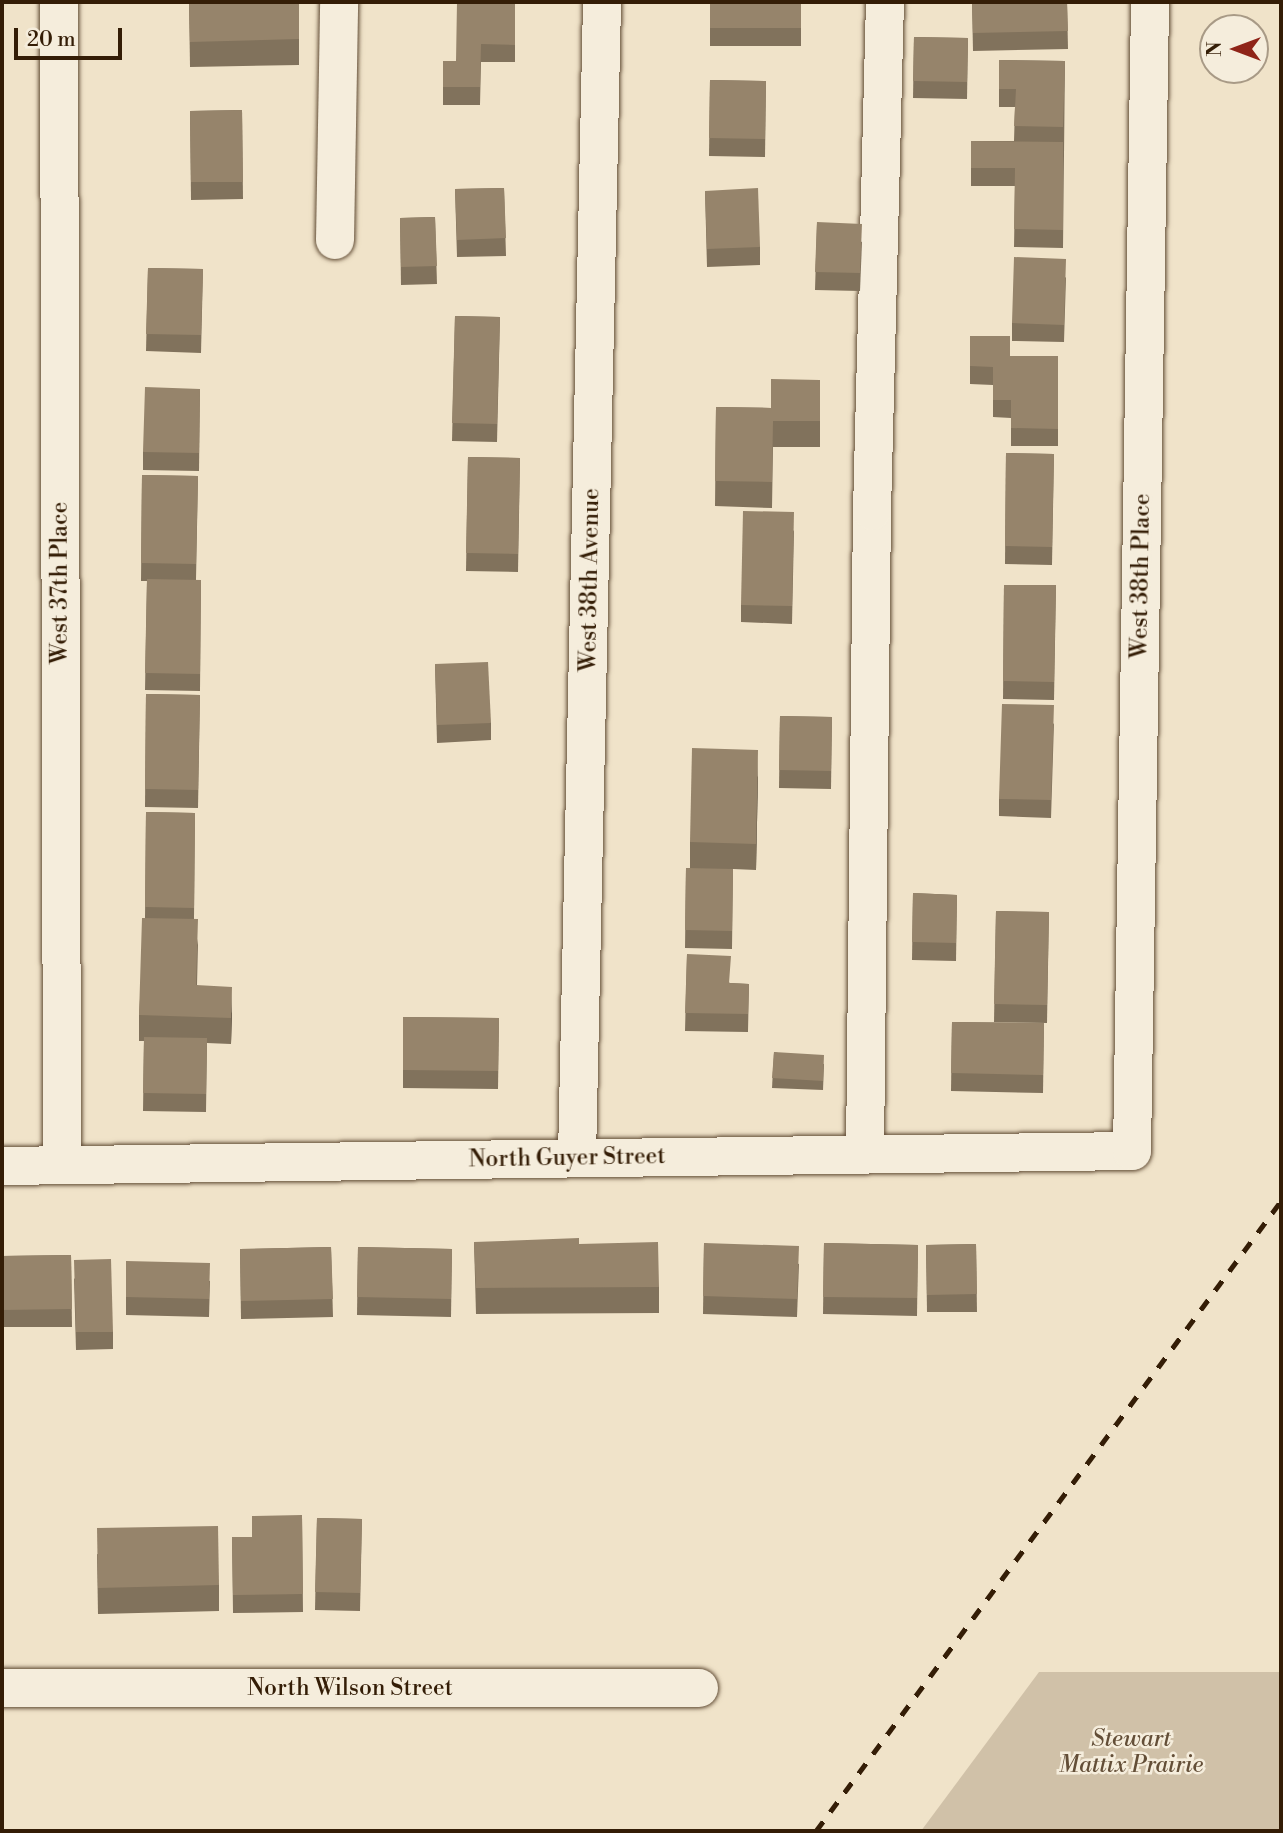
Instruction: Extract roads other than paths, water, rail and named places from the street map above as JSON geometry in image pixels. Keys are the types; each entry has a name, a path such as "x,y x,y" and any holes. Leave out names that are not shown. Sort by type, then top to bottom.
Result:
{"street":[{"name":"West 37th Place","path":"59,2 62,1164"},
{"path":"335,240 339,2"},
{"name":"West 38th Avenue","path":"577,1157 602,2"},
{"path":"865,1154 872,511 885,2"},
{"name":"West 38th Place","path":"1132,1151 1150,2"},
{"name":"North Guyer Street","path":"2,1166 1132,1151"},
{"name":"North Wilson Street","path":"2,1688 699,1688"}],"railway":[{"path":"816,1831 1281,1201"}],"park label":[{"name":"Stewart Mattix Prairie","path":"1131,1752"}]}
